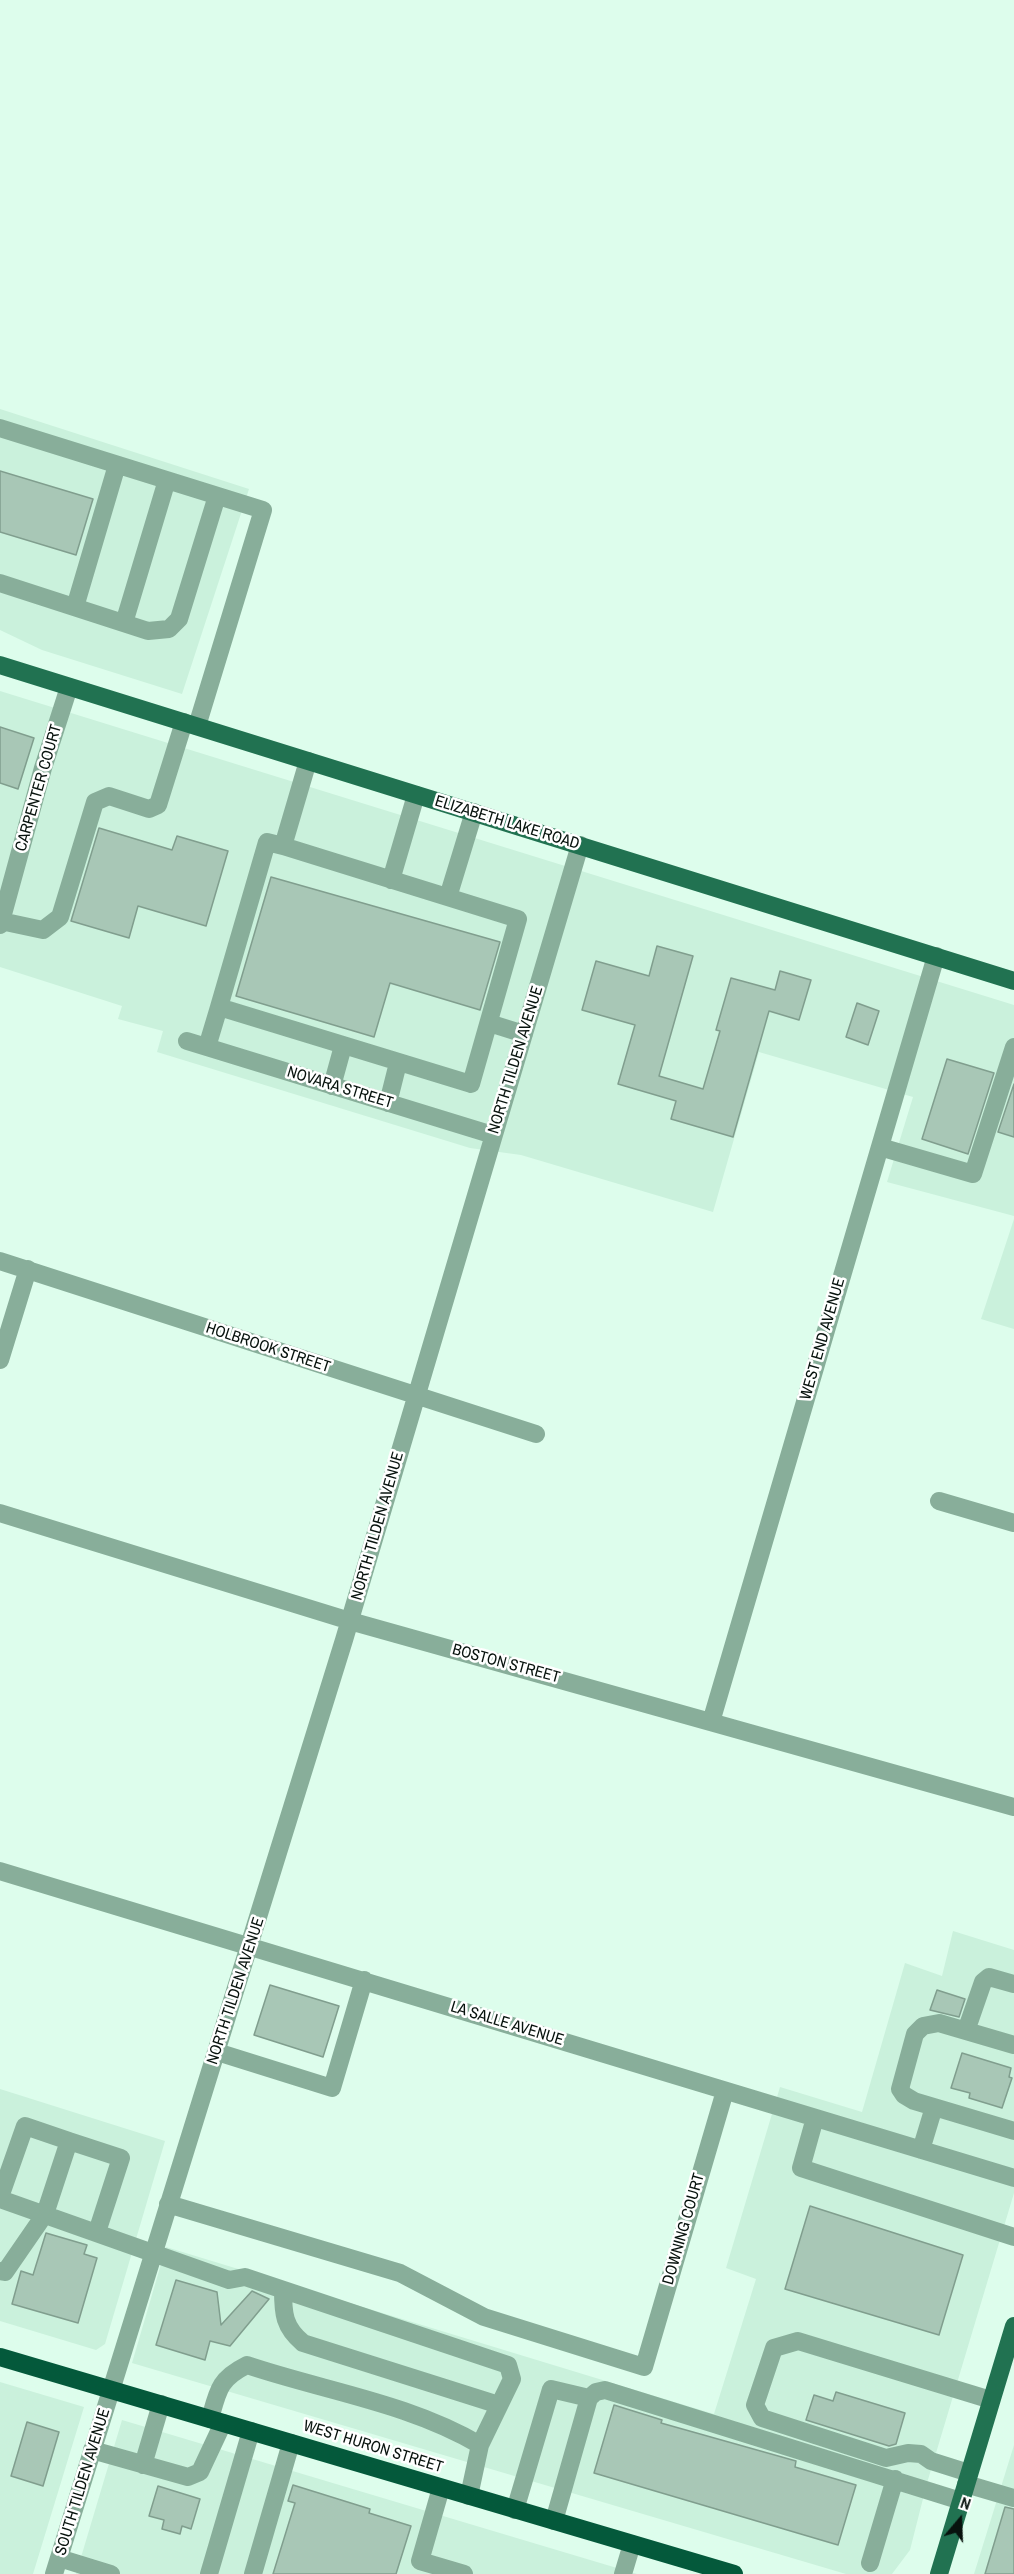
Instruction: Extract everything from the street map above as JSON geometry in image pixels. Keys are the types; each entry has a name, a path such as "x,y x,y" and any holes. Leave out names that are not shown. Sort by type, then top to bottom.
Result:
{"highway":[{"name":"WEST HURON STREET","path":"0,2357 734,2574"}],"main road":[{"name":"ELIZABETH LAKE ROAD","path":"0,665 1014,981"},
{"path":"939,2574 1012,2337"}],"street":[{"path":"0,428 263,510 190,724 158,805 149,809 109,796 94,802 60,917 44,930 0,923"},
{"path":"75,607 117,465"},
{"path":"124,623 167,480"},
{"path":"0,583 148,631 169,629 179,619 218,496"},
{"name":"CARPENTER COURT","path":"0,923 43,768 69,687"},
{"path":"283,846 308,761"},
{"path":"391,880 416,795"},
{"path":"448,897 474,812"},
{"path":"207,1047 267,842 518,919 471,1084 219,1007"},
{"name":"NORTH TILDEN AVENUE","path":"111,2390 350,1621 580,845"},
{"name":"WEST END AVENUE","path":"711,1722 936,957"},
{"path":"489,1023 524,1034"},
{"name":"NOVARA STREET","path":"187,1041 493,1135"},
{"path":"332,1086 343,1046"},
{"path":"880,1147 973,1174 1014,1047"},
{"path":"388,1103 398,1063"},
{"name":"HOLBROOK STREET","path":"0,1261 536,1434"},
{"path":"0,1360 28,1269"},
{"path":"939,1501 1014,1523"},
{"name":"BOSTON STREET","path":"0,1513 350,1621 1014,1807"},
{"name":"LA SALLE AVENUE","path":"0,1871 1014,2178"},
{"path":"966,2031 983,1982 989,1977 1014,1984"},
{"path":"217,2052 332,2088 364,1980"},
{"path":"1014,2045 930,2023 915,2034 900,2089 904,2096 914,2101 1014,2131"},
{"name":"DOWNING COURT","path":"168,2204 400,2273 484,2317 644,2367 725,2091"},
{"path":"921,2150 934,2107"},
{"path":"815,2118 801,2168 1014,2236"},
{"path":"97,2232 121,2158 25,2126 0,2198 229,2280 245,2277 508,2365 512,2379 480,2445 469,2496"},
{"path":"0,2271 5,2272 45,2214 69,2141"},
{"path":"283,2290 283,2315 290,2332 303,2343 499,2405"},
{"path":"965,2486 921,2454 908,2453 886,2458 875,2455 762,2418 755,2405 774,2348 798,2341 992,2400"},
{"path":"92,2450 188,2477 195,2476 200,2472 217,2421 218,2388 230,2374 247,2365 430,2420 480,2445"},
{"path":"515,2510 551,2389 589,2398"},
{"name":"SOUTH TILDEN AVENUE","path":"57,2566 111,2390"},
{"path":"554,2521 589,2398 596,2392 614,2391 895,2479 965,2486 1014,2498"},
{"path":"143,2464 161,2404"},
{"path":"209,2574 251,2431"},
{"path":"253,2574 291,2443"},
{"path":"870,2563 895,2479"},
{"path":"441,2488 418,2567 464,2574"},
{"path":"622,2574 632,2544"},
{"path":"57,2566 111,2574"}],"shaded area":[{"path":"0,409 249,489 182,694 42,650 0,630"},
{"path":"0,691 1014,1005 1014,1216 887,1182 913,1097 759,1052 713,1212 521,1155 470,1148 157,1052 163,1031 118,1019 122,1006 0,967"},
{"path":"1014,1219 1014,1329 981,1319"},
{"path":"953,1931 1014,1950 1014,2193 927,2483 910,2550 892,2574 846,2574 132,2363 166,2247 714,2414 756,2279 726,2268 780,2087 862,2112 905,1963 942,1976"},
{"path":"0,2089 165,2141 105,2344 96,2350 0,2321"},
{"path":"0,2382 84,2407 33,2574 0,2574"},
{"path":"122,2420 637,2574 76,2574"},
{"path":"1014,2445 1014,2574 974,2574"}],"building":[{"path":"0,471 93,499 76,555 0,532"},
{"path":"0,727 34,738 18,789 0,783"},
{"path":"99,828 172,850 177,836 228,851 206,926 138,906 129,938 71,921"},
{"path":"271,877 500,942 480,1010 390,983 374,1037 236,996"},
{"path":"657,946 693,956 659,1076 703,1089 720,1031 716,1030 731,978 775,990 780,971 811,980 799,1020 769,1011 733,1137 671,1119 676,1101 618,1084 635,1025 582,1010 596,961 649,976"},
{"path":"857,1003 879,1011 868,1045 846,1037"},
{"path":"947,1059 994,1073 968,1154 922,1139"},
{"path":"1014,1084 1014,1137 998,1132"},
{"path":"270,1985 339,2006 323,2057 254,2035"},
{"path":"937,1990 965,1999 959,2017 930,2010"},
{"path":"962,2053 1011,2068 1009,2077 1012,2078 1002,2108 969,2098 970,2093 951,2088"},
{"path":"810,2206 963,2255 939,2335 785,2289"},
{"path":"46,2233 87,2245 84,2254 97,2258 78,2323 12,2304 21,2271 33,2275"},
{"path":"176,2280 217,2292 221,2325 252,2291 269,2299 230,2346 210,2341 205,2360 156,2345"},
{"path":"836,2392 905,2413 896,2444 889,2446 806,2420 814,2395 833,2401"},
{"path":"614,2405 662,2420 661,2423 796,2461 795,2467 856,2485 838,2545 594,2473"},
{"path":"27,2422 59,2432 43,2486 11,2476"},
{"path":"293,2485 370,2509 369,2513 411,2526 396,2574 273,2574 295,2503 288,2501"},
{"path":"158,2486 200,2499 191,2529 182,2526 180,2534 162,2529 164,2520 149,2516"},
{"path":"1005,2507 1014,2509 1014,2574 985,2574"}]}
